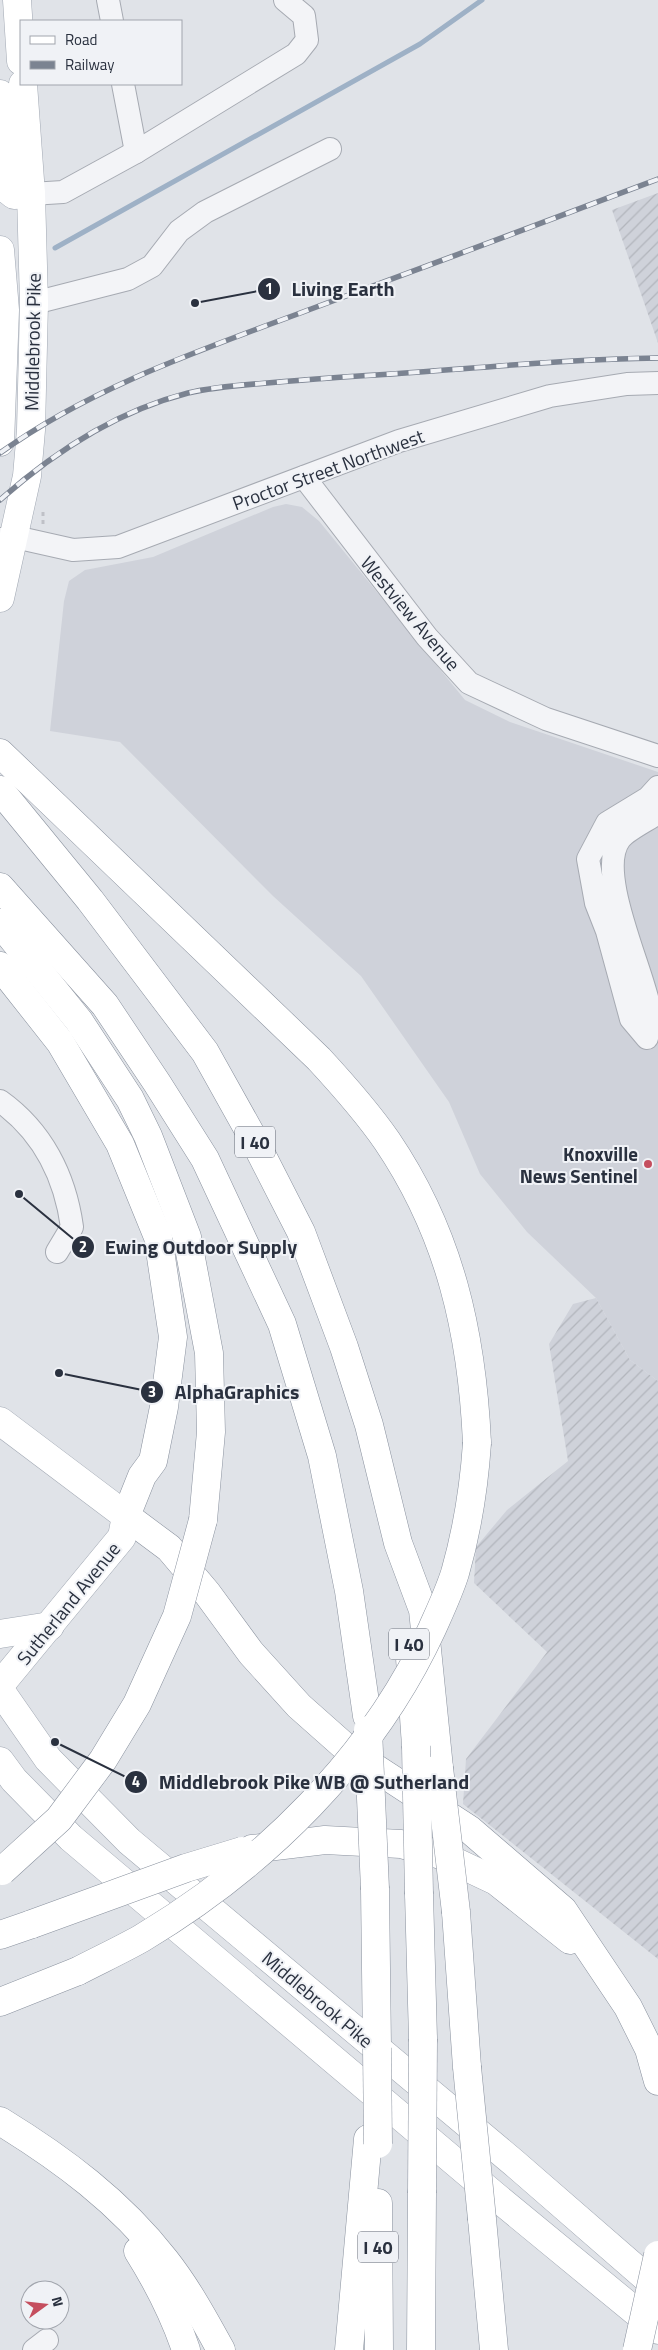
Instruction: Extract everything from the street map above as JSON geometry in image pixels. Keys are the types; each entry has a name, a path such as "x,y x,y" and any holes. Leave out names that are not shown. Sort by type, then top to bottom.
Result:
{"main road":[{"path":"17,0 20,46"},
{"name":"Middlebrook Pike","path":"0,598 7,538 27,476 31,430 34,303 31,194 23,85"},
{"path":"0,94 9,191 14,194 31,194"},
{"name":"Middlebrook Pike","path":"0,250 5,310 0,442"},
{"path":"0,753 319,1059 354,1098 387,1141 415,1187 436,1230 453,1277 467,1336 475,1401 477,1444 475,1477 454,1574 418,1659 389,1708 351,1760 308,1808 245,1865 198,1901 141,1938 78,1971 0,2002"},
{"name":"I 40","path":"3,793 90,900 205,1052 253,1138 301,1232 344,1347 369,1426 398,1543 409,1643 416,1746 423,2039 421,2350"},
{"name":"I 40","path":"0,887 106,1005 205,1159 282,1324 322,1456 349,1591 367,1716 375,1889 377,2048 373,2141 379,2350"},
{"path":"0,923 79,1021 130,1099 148,1136 187,1236 209,1353 211,1432 203,1520 177,1616 137,1704 103,1760 59,1819 1,1872"},
{"name":"Sutherland Avenue","path":"0,966 60,1042 120,1144 158,1237 173,1337 164,1407 153,1461 142,1476 126,1516 122,1537 0,1685"},
{"path":"0,1421 169,1548 207,1593 251,1653 299,1706 352,1753 470,1830 563,1910 628,2007 649,2049 658,2081"},
{"path":"398,1543 423,1610 456,1912 467,2067 494,2350"},
{"path":"0,1634 50,1626"},
{"name":"Middlebrook Pike","path":"0,1690 48,1759 129,1841 505,2156 658,2288"},
{"name":"Middlebrook Pike","path":"0,1761 14,1780 71,1838 494,2195 658,2330"},
{"path":"0,1935 177,1871 242,1851 325,1840 401,1844 441,1855 496,1881 598,1960"},
{"path":"0,2121 48,2150 127,2216 165,2260 198,2307 222,2350"},
{"path":"349,2350 373,2141"},
{"path":"87,2181 157,2281 176,2320 186,2350"},
{"path":"637,2350 658,2255"}],"street":[{"path":"108,0 112,20"},
{"path":"31,194 63,192 136,152 296,54 307,40 304,16 286,0"},
{"path":"123,85 136,152"},
{"path":"34,303 128,279 152,266 178,231 205,212 330,149"},
{"name":"Proctor Street Northwest","path":"7,538 74,550 118,547 400,441 550,396 627,384 658,383"},
{"name":"Westview Avenue","path":"304,477 427,637 470,683 546,719 658,756"},
{"path":"658,787 648,798 607,822 588,859 596,903 607,931 631,1019 647,1038 651,1016 615,888 612,856 621,839 658,813"},
{"path":"0,1101 20,1116 49,1154 62,1186 72,1227 57,1252"}],"shaded area":[{"path":"658,193 658,343 612,210"},
{"path":"286,504 302,507 319,521 465,700 510,722 658,772 658,1381 630,1360 596,1298 527,1232 480,1174 449,1102 361,976 273,896 120,742 50,731 64,601 69,581 85,570 153,557 273,507"},
{"path":"596,1298 630,1360 658,1381 658,1959 463,1804 466,1759 547,1652 474,1583 476,1547 507,1510 568,1461 549,1344 573,1304"}],"waterway":[{"path":"55,248 420,44 482,0"}],"railway":[{"path":"0,453 36,429 73,408 190,354 658,179"},
{"path":"0,500 42,466 88,435 136,411 188,393 237,385 552,362 658,358"}],"place":[{"name":"Living Earth","path":"195,303"},
{"name":"Knoxville News Sentinel","path":"648,1164"},
{"name":"Ewing Outdoor Supply","path":"19,1194"},
{"name":"AlphaGraphics","path":"59,1373"},
{"name":"Middlebrook Pike WB @ Sutherland","path":"55,1742"}]}
